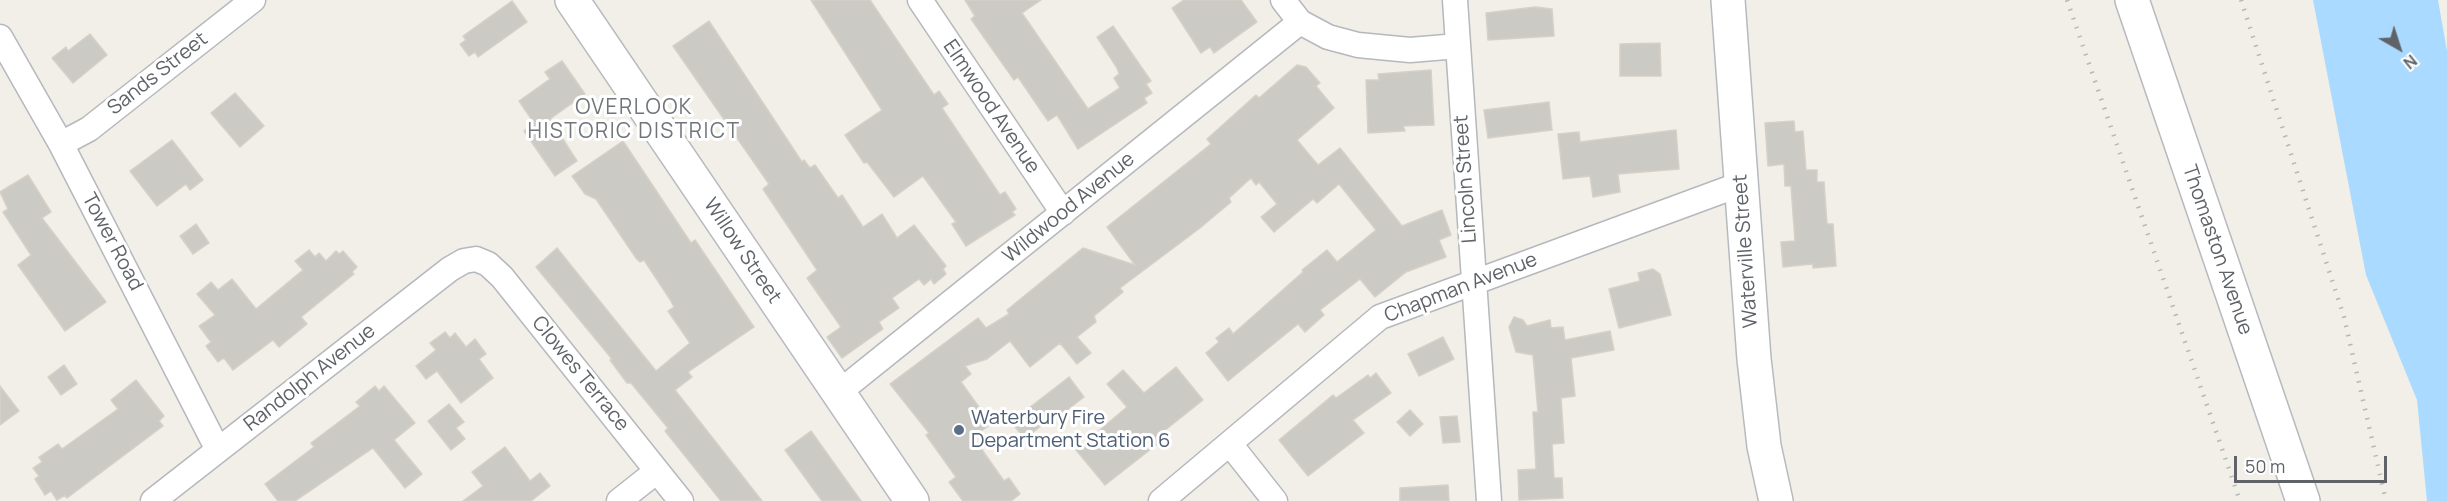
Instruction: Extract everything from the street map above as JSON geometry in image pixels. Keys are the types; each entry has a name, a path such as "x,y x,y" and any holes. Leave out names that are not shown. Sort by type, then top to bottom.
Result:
{"street":[{"name":"Sands Street","path":"61,144 88,129 254,0"},
{"name":"Willow Street","path":"572,0 912,501"},
{"name":"Elmwood Avenue","path":"920,0 1063,213"},
{"path":"1283,0 1300,22 1328,37 1358,45 1410,50 1458,46"},
{"name":"Lincoln Street","path":"1455,0 1489,501"},
{"name":"Waterville Street","path":"1728,0 1758,407 1776,501"},
{"name":"Thomaston Avenue","path":"2132,0 2302,501"},
{"name":"Wildwood Avenue","path":"838,393 1300,22"},
{"name":"Tower Road","path":"0,37 61,144 218,450"},
{"name":"Chapman Avenue","path":"1161,501 1380,317 1741,184"},
{"name":"Randolph Avenue","path":"153,501 450,269 470,259"},
{"name":"Clowes Terrace","path":"470,259 482,261 495,269 681,501"},
{"path":"1230,444 1275,501"},
{"path":"619,501 657,471"}],"water":[{"path":"2313,0 2438,0 2447,51 2447,501 2427,501 2417,400 2366,275"}],"building":[{"path":"811,0 870,0 934,95 939,91 948,104 942,108 1000,195 1005,192 1016,209 1012,212 1015,215 966,246 952,224 956,222 923,176 894,197 867,162 864,163 845,135 882,110"},
{"path":"965,0 1041,0 1022,13 1088,109 1120,88 1114,78 1119,74 1117,68 1097,37 1113,26 1151,81 1146,84 1152,93 1144,98 1147,103 1078,149 1057,115 1048,121 1018,77 1014,80 971,19 975,16"},
{"path":"1184,0 1241,0 1257,22 1214,53 1210,47 1201,53 1172,8"},
{"path":"512,1 527,22 478,57 475,52 469,56 460,44 466,40 463,36"},
{"path":"1535,7 1552,9 1554,36 1488,40 1486,13"},
{"path":"709,21 802,162 804,160 810,168 815,165 838,198 842,195 863,227 882,214 897,238 914,225 946,266 943,269 946,274 934,284 931,279 924,285 919,279 892,298 899,308 879,322 883,329 842,358 827,337 841,327 807,278 817,270 763,189 769,184 673,46"},
{"path":"90,34 107,55 73,83 52,58 66,47 68,51"},
{"path":"1660,43 1661,76 1620,76 1620,44"},
{"path":"562,61 585,94 550,119 577,161 555,176 524,131 534,123 519,101 550,79 545,72"},
{"path":"1297,65 1306,67 1320,83 1316,86 1334,108 1297,140 1318,165 1340,148 1402,226 1442,210 1451,235 1439,240 1446,257 1406,272 1375,297 1360,279 1320,310 1324,315 1305,332 1298,324 1228,381 1206,353 1219,342 1216,338 1229,328 1233,334 1327,250 1337,262 1376,230 1339,184 1317,203 1313,199 1274,232 1261,217 1277,204 1259,182 1256,185 1251,178 1229,198 1231,202 1120,288 1123,292 1094,316 1096,322 1077,337 1091,353 1077,364 1060,343 1030,367 1010,341 987,359 965,366 971,374 961,382 991,424 973,437 1004,481 1009,478 1020,494 1011,501 963,501 949,482 956,477 926,435 929,433 890,384 978,318 986,328 1009,314 1007,310 1083,248 1135,265 1107,227 1211,144 1207,139 1256,95 1259,98"},
{"path":"1431,70 1434,125 1403,126 1405,131 1368,133 1366,80 1379,80 1378,74"},
{"path":"235,93 264,126 240,147 211,113"},
{"path":"1549,102 1552,130 1488,138 1484,110"},
{"path":"1794,121 1795,132 1803,131 1806,170 1817,170 1817,182 1824,182 1827,224 1833,224 1836,266 1813,268 1813,264 1783,267 1781,242 1795,241 1791,186 1785,186 1784,164 1768,166 1765,123"},
{"path":"1676,130 1679,169 1618,174 1620,192 1593,197 1590,176 1563,179 1558,134 1579,132 1580,142"},
{"path":"172,140 203,180 190,190 186,184 157,206 130,171"},
{"path":"623,141 691,243 695,240 754,327 688,372 692,377 675,390 762,501 721,501 665,431 668,428 631,383 627,383 610,360 612,359 536,267 557,248 656,371 690,343 668,311 674,307 671,301 644,260 640,262 636,258 596,199 585,194 572,176"},
{"path":"28,175 51,212 42,218 106,302 65,331 18,265 31,255 3,212 8,209 0,192"},
{"path":"196,224 209,243 193,254 180,236"},
{"path":"309,250 315,257 319,253 326,261 336,251 339,254 343,251 357,267 352,272 354,274 301,317 307,324 279,347 273,340 233,370 224,358 218,362 206,346 211,342 199,326 215,315 197,294 211,282 218,290 232,279 256,309 303,270 295,261"},
{"path":"1653,269 1660,274 1671,315 1619,328 1609,289 1640,281 1638,273"},
{"path":"1514,317 1523,320 1527,326 1550,320 1551,328 1563,327 1565,340 1610,331 1614,350 1571,358 1575,396 1561,398 1564,443 1552,444 1554,478 1562,478 1563,498 1519,500 1518,470 1536,469 1533,412 1538,412 1533,355 1516,352 1509,327"},
{"path":"445,332 450,338 455,333 466,347 475,339 486,354 479,359 493,378 461,403 437,371 426,379 416,366 436,350 430,343"},
{"path":"1443,337 1454,359 1419,376 1408,354"},
{"path":"64,365 77,384 61,395 48,377"},
{"path":"1176,367 1203,400 1164,431 1160,442 1105,485 1076,450 1127,407 1107,384 1123,370 1144,393"},
{"path":"1376,373 1391,393 1353,420 1364,433 1308,476 1279,440 1333,395 1336,398 1368,375 1370,378"},
{"path":"1069,377 1084,397 1062,414 1059,411 1025,439 1011,422"},
{"path":"136,380 164,416 159,421 163,426 67,498 65,495 57,500 51,491 45,495 35,479 39,476 33,468 42,462 39,457 58,444 62,449 118,409 111,400"},
{"path":"0,386 19,411 0,425"},
{"path":"375,386 379,391 384,386 415,423 394,440 422,474 405,488 373,448 295,501 278,501 265,484 314,447 311,443 360,406 356,402"},
{"path":"449,404 464,422 456,428 465,439 451,450 428,421"},
{"path":"1410,410 1423,424 1410,436 1397,422"},
{"path":"1457,416 1460,442 1443,443 1440,417"},
{"path":"811,431 861,501 822,501 785,450"},
{"path":"505,447 530,481 540,473 550,486 531,501 463,501 483,486 472,472"},
{"path":"1448,485 1449,501 1400,501 1400,488"}],"railway":[{"path":"2067,0 2240,501"},
{"path":"2241,0 2344,317 2386,501"}],"place":[{"name":"Waterbury Fire Department Station 6","path":"959,430"}],"district":[{"name":"OVERLOOK HISTORIC DISTRICT","path":"634,120"}]}
